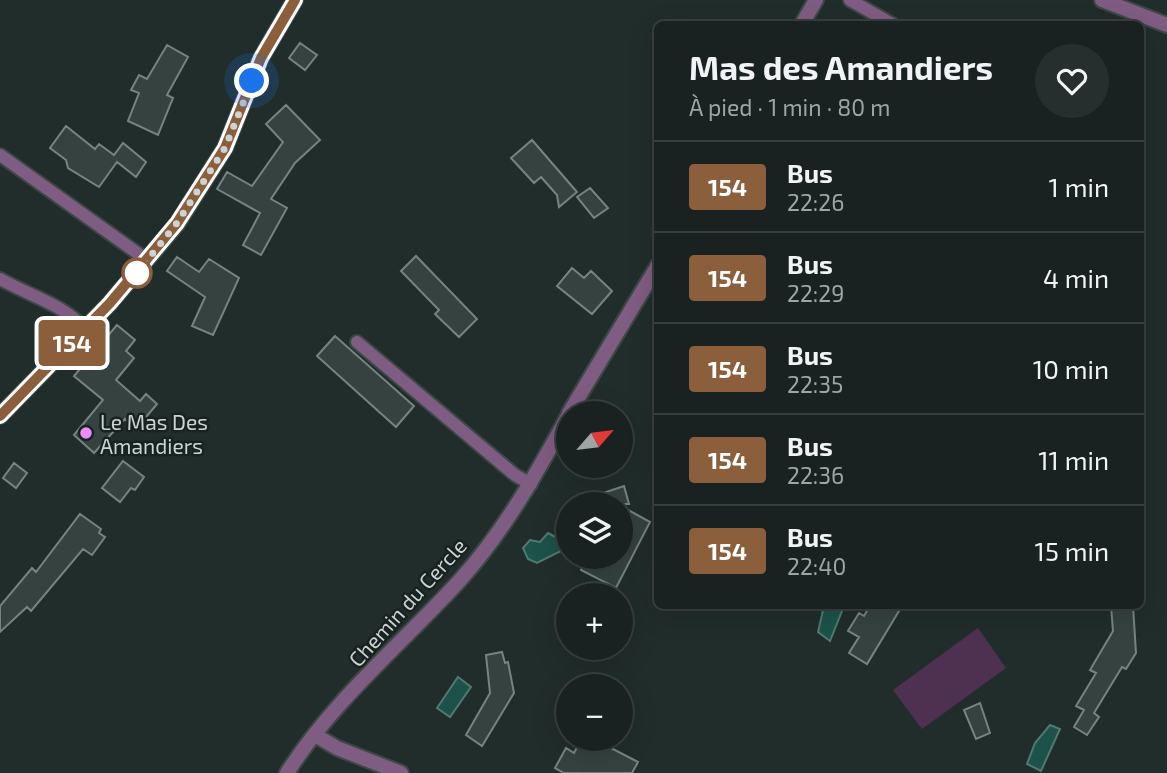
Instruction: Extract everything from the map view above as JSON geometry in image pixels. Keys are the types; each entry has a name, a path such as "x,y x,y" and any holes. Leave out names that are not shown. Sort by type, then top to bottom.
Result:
{"street":[{"path":"0,416 86,329 177,223 225,148 261,58 295,0"},
{"path":"804,21 816,0"},
{"path":"1102,0 1167,25"},
{"name":"Chemin du Cercle","path":"577,401 654,272"},
{"name":"Chemin du Cercle","path":"288,773 315,735 463,577 531,484 556,438"},
{"path":"315,735 337,748 401,773"}],"lane":[{"path":"850,0 887,21"},
{"path":"0,155 147,260"},
{"path":"0,279 52,302 72,315 86,329"},
{"path":"357,342 515,475 531,484"}],"shaded area":[{"path":"548,533 556,537 556,554 537,563 528,559 523,548 530,540 540,542"},
{"path":"823,609 843,609 830,641 818,632"},
{"path":"978,628 1006,668 922,729 893,690"},
{"path":"458,677 471,687 450,717 437,708"},
{"path":"1050,725 1060,729 1041,771 1027,764 1035,743"}],"building":[{"path":"300,43 317,55 305,70 289,58"},
{"path":"167,45 188,57 167,95 173,98 158,135 128,121 139,93 131,90 139,75 147,79"},
{"path":"286,105 320,140 295,163 271,199 287,208 261,255 243,245 260,213 217,189 227,172 252,186 283,142 266,124"},
{"path":"66,126 95,149 99,144 114,155 123,143 146,162 136,177 117,162 99,187 68,168 66,160 50,148"},
{"path":"532,140 577,192 559,207 557,195 541,177 534,183 511,158"},
{"path":"590,188 608,208 594,218 577,197"},
{"path":"416,256 477,319 459,337 435,314 439,310 401,271"},
{"path":"177,257 199,272 209,259 239,278 213,335 192,326 205,297 167,271"},
{"path":"572,268 584,278 591,271 612,291 592,314 557,286"},
{"path":"117,325 135,340 126,351 134,358 116,380 140,401 146,394 157,404 136,429 125,419 94,453 74,435 103,400 74,376"},
{"path":"335,336 414,406 396,427 317,356"},
{"path":"123,461 144,477 135,490 131,488 120,502 102,488"},
{"path":"14,463 27,473 16,488 3,478"},
{"path":"624,486 626,492 606,492"},
{"path":"633,513 650,522 633,555"},
{"path":"80,514 101,529 99,533 105,537 92,555 83,549 31,611 27,607 0,632 0,606 32,568 36,572"},
{"path":"626,569 619,583 606,583 581,570"},
{"path":"868,609 900,609 867,664 849,653 859,637 848,631 859,613 864,616"},
{"path":"1111,609 1133,609 1136,653 1126,669 1122,667 1094,713 1099,717 1087,735 1074,727 1084,710 1076,706 1096,673 1090,670 1113,631"},
{"path":"502,652 505,663 508,662 514,693 482,746 466,735 490,693 486,655"},
{"path":"980,703 990,733 976,739 964,710"},
{"path":"564,751 617,751 638,762 632,773 564,773 555,768"}],"bus line":[{"name":"154","path":"0,416 110,303 177,223 225,148 261,58 295,0"}],"place":[{"name":"Le Mas Des Amandiers","path":"86,433"}],"route":[{"path":"137,273 177,223 225,148 252,81"}]}
